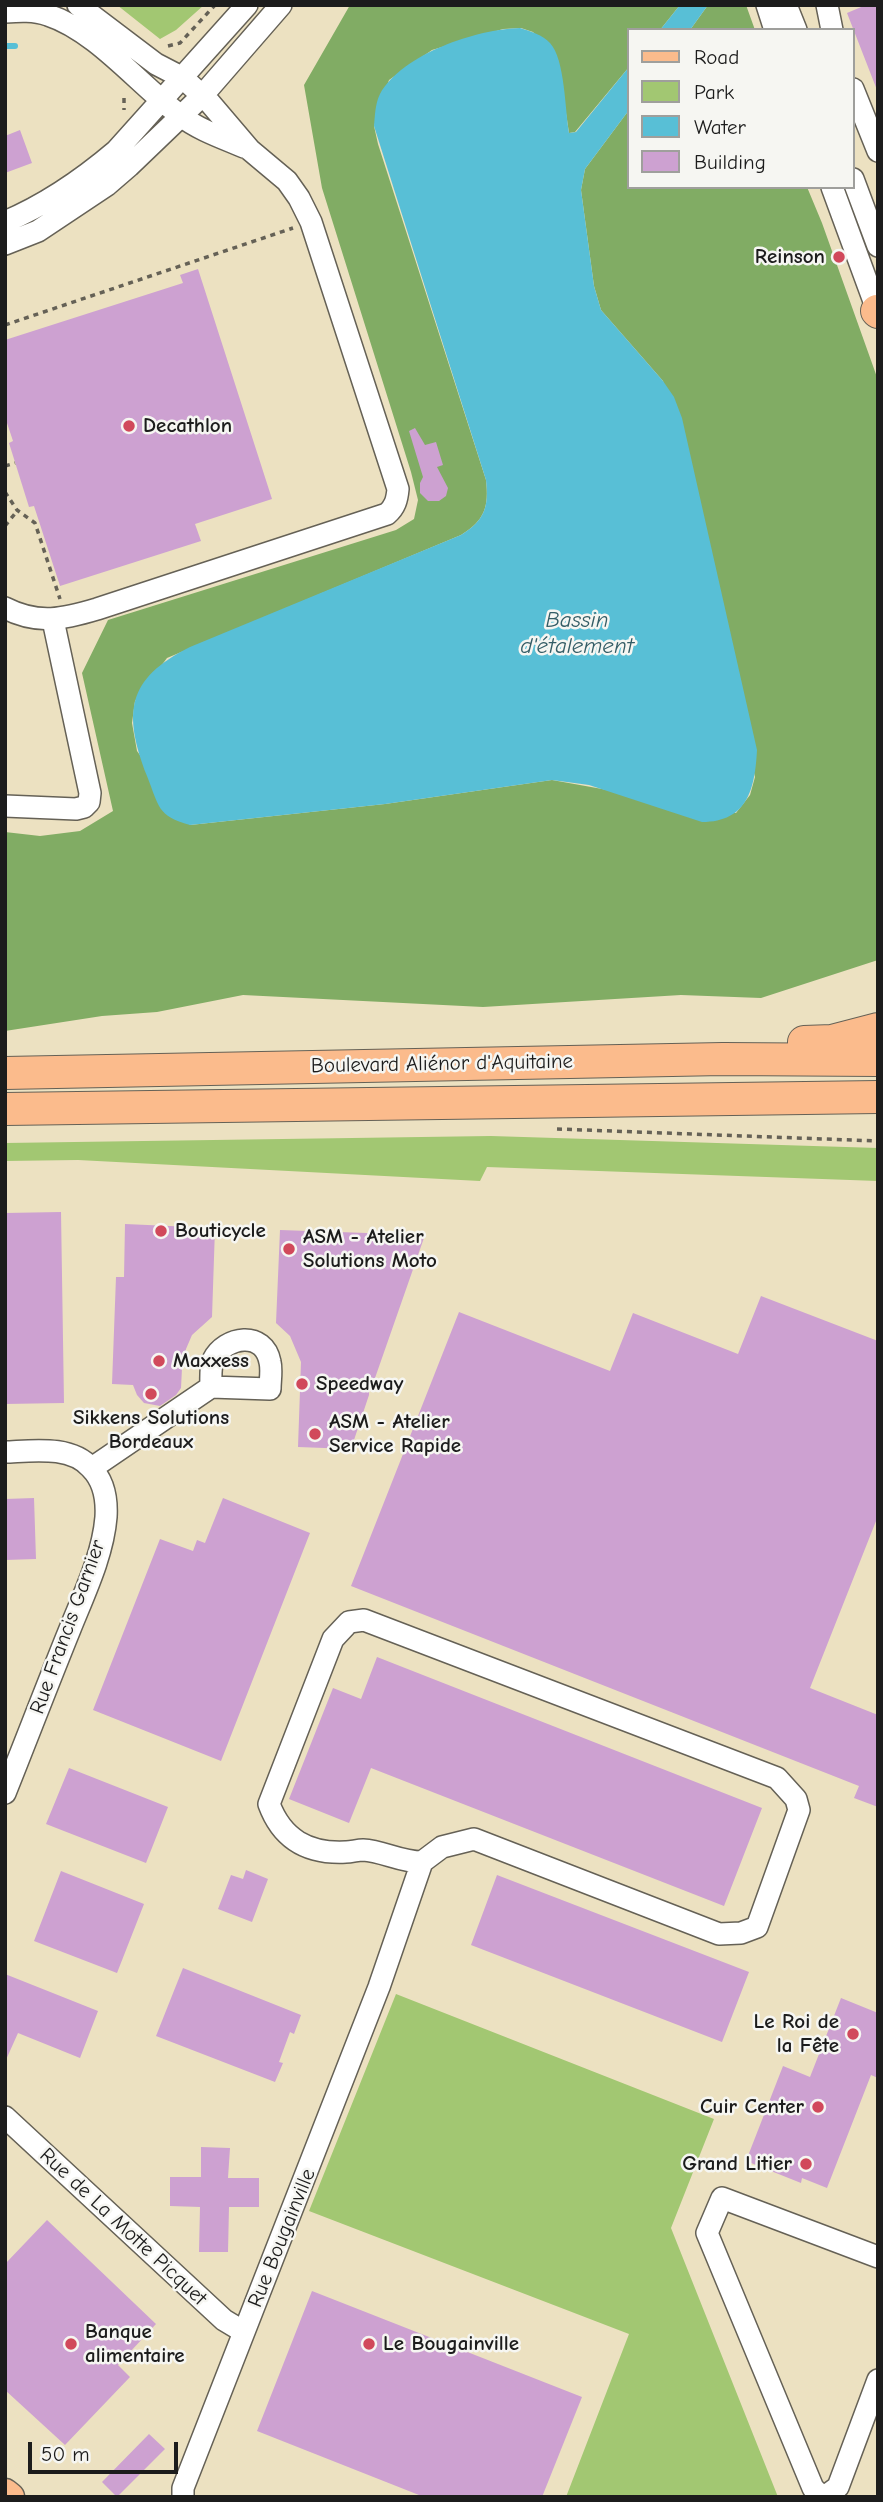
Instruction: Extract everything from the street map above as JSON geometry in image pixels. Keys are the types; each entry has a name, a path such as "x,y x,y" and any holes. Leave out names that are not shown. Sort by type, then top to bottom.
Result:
{"highway":[{"path":"723,1059 751,1044 832,1041 878,1028"},
{"name":"Boulevard Aliénor d'Aquitaine","path":"5,1073 723,1059 878,1060"},
{"name":"Boulevard Aliénor d'Aquitaine","path":"5,1109 878,1097"}],"main road":[{"path":"5,2493 10,2497"}],"street":[{"path":"5,608 53,620 97,609 387,514 394,508 398,489 311,222 299,198 287,181 250,150 215,108 183,78 144,56 78,5"},
{"path":"5,222 32,211 96,168 163,101 247,5"},
{"path":"5,244 38,232 107,185 202,96 281,5"},
{"path":"827,5 832,28"},
{"path":"776,28 782,6"},
{"path":"782,6 795,28"},
{"path":"5,12 23,10 47,14 70,25 181,117 250,150"},
{"path":"855,94 878,151"},
{"path":"855,184 878,246"},
{"path":"833,189 878,312"},
{"path":"5,806 76,809 89,802 90,793 53,620"},
{"path":"5,1452 69,1453 92,1468 211,1387"},
{"name":"Rue Francis Garnier","path":"5,1793 97,1554 106,1518 105,1493 92,1468"},
{"path":"364,1620 777,1778 796,1799 799,1810 757,1927 741,1933 719,1934 474,1839 442,1847 422,1862 406,1862 363,1850 344,1852 312,1847 292,1840 282,1830 269,1804 333,1639 349,1622 364,1620"},
{"name":"Rue Bougainville","path":"181,2494 379,1987 422,1862"},
{"name":"Rue de La Motte Picquet","path":"5,2117 224,2320 244,2332"},
{"path":"878,2257 722,2198 708,2234 813,2488 819,2494 827,2495 838,2487 878,2380"}],"path":[{"path":"164,47 180,43 215,5"},
{"path":"5,325 311,222"},
{"path":"5,466 15,463"},
{"path":"5,526 17,510"},
{"path":"545,1129 878,1140"}],"green space":[{"path":"117,5 204,5 176,30 160,39"},
{"path":"350,5 680,5 662,28 628,28 628,68 575,132 569,133 558,60 533,32 521,28 503,29 432,50 389,80 374,126 486,480 487,498 484,512 475,524 461,535 167,658 135,701 132,723 137,751 190,825 385,804 552,780 736,813 750,795 755,777 663,381 601,310 594,286 581,190 585,169 628,111 628,189 808,189 878,380 878,960 761,998 681,995 483,1007 243,995 157,1012 102,1016 5,1031 5,832 40,836 80,831 113,811 82,673 108,620 396,530 414,519 418,500 411,472 322,188 304,85"},
{"path":"708,5 746,5 754,28 691,28"},
{"path":"491,1136 878,1148 878,1181 487,1167 480,1181 78,1160 5,1161 5,1143"},
{"path":"396,1994 714,2119 671,2228 778,2497 566,2497 629,2334 309,2211"}],"water":[{"path":"680,5 708,5 691,28 662,28"},
{"name":"Bassin d'étalement","path":"520,28 550,43 562,72 569,133 576,132 628,68 628,111 585,169 581,190 594,286 601,310 663,381 674,397 682,418 757,750 751,789 739,809 730,816 702,822 589,785 552,780 385,804 190,825 179,822 165,813 157,802 139,754 135,734 133,716 136,700 142,685 153,672 190,647 461,535 475,524 484,512 487,498 486,480 374,126 380,94 405,67 442,46 503,29"}],"building":[{"path":"866,5 878,5 877,90 855,28 847,13"},
{"path":"20,130 32,163 5,173 5,136"},
{"name":"Decathlon","path":"198,269 272,499 195,524 201,541 60,586 34,506 29,507 9,443 13,441 5,417 5,340 183,283 180,275"},
{"path":"415,428 425,445 436,442 443,465 437,467 448,488 446,496 439,501 428,501 420,493 423,477 409,431"},
{"path":"61,1212 64,1403 5,1404 5,1213"},
{"path":"125,1224 215,1228 212,1317 192,1335 182,1368 181,1388 160,1406 144,1403 133,1385 112,1384 116,1277 124,1277"},
{"path":"280,1230 425,1235 375,1378 369,1378 369,1395 351,1449 298,1447 301,1362 290,1336 276,1323"},
{"path":"761,1296 878,1341 878,1516 810,1688 878,1715 878,1807 854,1798 859,1786 351,1586 459,1312 610,1371 633,1313 738,1354"},
{"path":"34,1498 36,1559 5,1560 5,1499"},
{"path":"223,1498 310,1533 221,1761 93,1710 160,1539 193,1551 197,1540 205,1543"},
{"path":"377,1657 762,1808 724,1906 371,1768 349,1823 289,1799 333,1688 361,1699"},
{"path":"69,1768 168,1807 146,1863 46,1824"},
{"path":"246,1870 268,1879 252,1922 218,1909 231,1875 243,1879"},
{"path":"61,1871 144,1904 117,1973 34,1941"},
{"path":"497,1875 749,1972 722,2042 471,1945"},
{"path":"183,1968 301,2015 294,2034 290,2032 279,2062 283,2063 275,2082 156,2036"},
{"path":"5,1974 98,2011 80,2058 18,2033 5,2062"},
{"path":"841,1998 878,2013 878,2078 871,2075 827,2188 802,2178 801,2183 746,2161 783,2066 810,2077"},
{"path":"201,2147 230,2148 228,2178 259,2178 259,2207 229,2207 228,2252 199,2252 200,2207 170,2206 170,2177 201,2177"},
{"name":"Banque alimentaire","path":"47,2220 156,2324 118,2365 130,2377 65,2445 5,2390 5,2264"},
{"name":"Le Bougainville","path":"312,2291 582,2397 542,2497 424,2497 257,2431"},
{"path":"149,2434 165,2449 117,2497 102,2482"}],"waterway":[{"path":"5,46 15,46"}],"place":[{"name":"Reinson","path":"839,257"},
{"name":"Decathlon","path":"129,426"},
{"name":"Bouticycle","path":"161,1231"},
{"name":"ASM - Atelier Solutions Moto","path":"289,1249"},
{"name":"Maxxess","path":"159,1361"},
{"name":"Speedway","path":"302,1384"},
{"name":"Sikkens Solutions Bordeaux","path":"151,1394"},
{"name":"ASM - Atelier Service Rapide","path":"315,1434"},
{"name":"Le Roi de la Fête","path":"853,2034"},
{"name":"Cuir Center","path":"818,2107"},
{"name":"Grand Litier","path":"806,2164"},
{"name":"Banque alimentaire","path":"71,2344"},
{"name":"Le Bougainville","path":"369,2344"}]}
